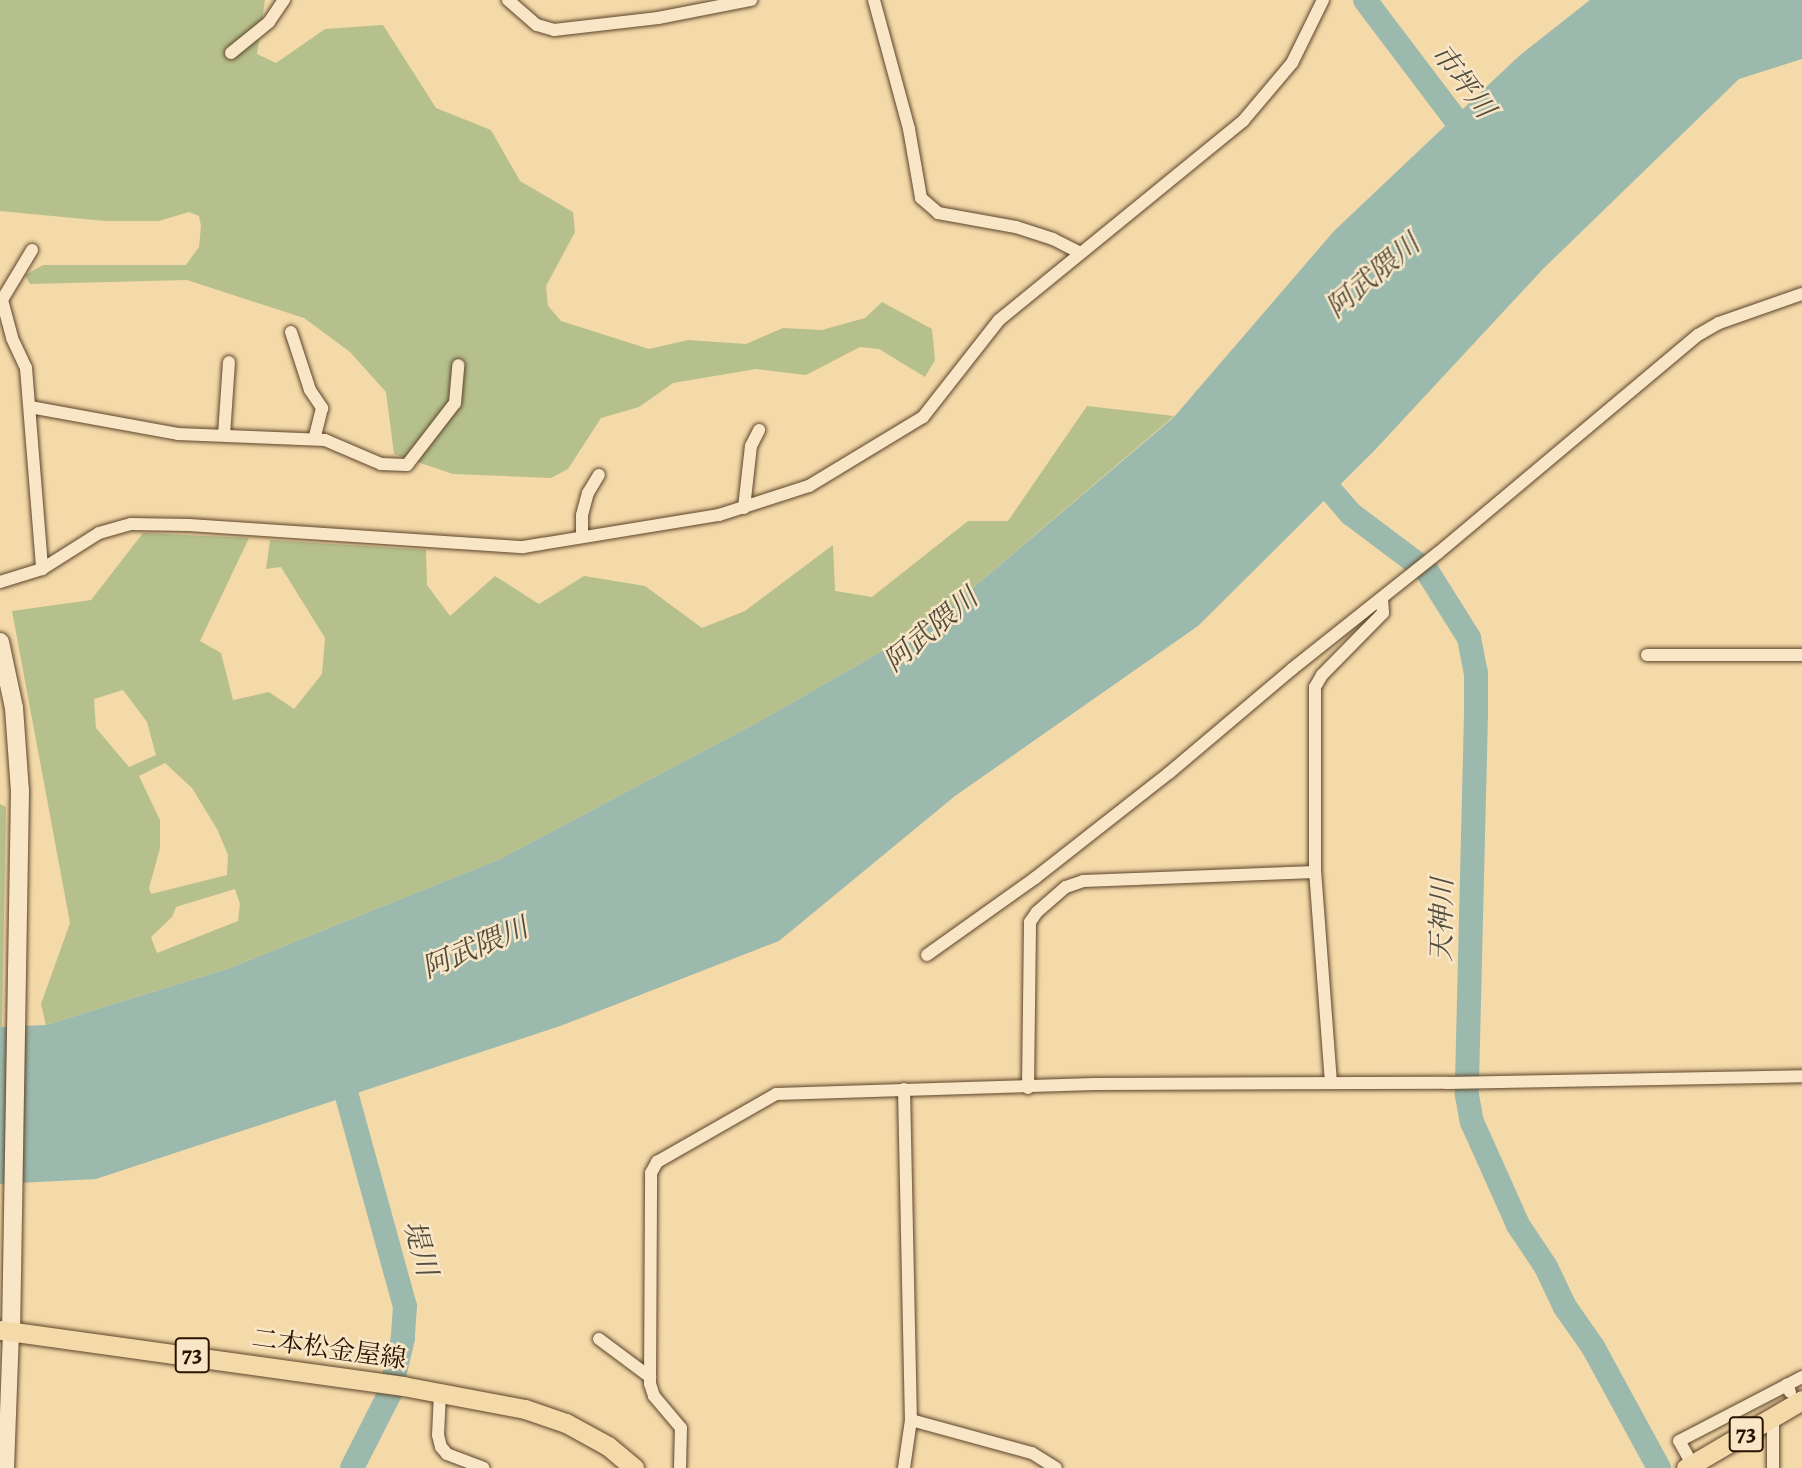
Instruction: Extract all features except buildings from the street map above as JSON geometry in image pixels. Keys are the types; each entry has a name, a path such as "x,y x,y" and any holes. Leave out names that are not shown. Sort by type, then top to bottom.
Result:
{"main road":[{"path":"0,642 13,708 18,762 12,1294 6,1331"},
{"name":"二本松金屋線","path":"6,1331 137,1347 403,1386 548,1416 608,1446 634,1468"},
{"name":"73","path":"1689,1466 1798,1403"}],"street":[{"path":"231,54 269,22 284,0"},
{"path":"508,0 537,24 554,30 659,18 751,0"},
{"path":"874,0 909,129 921,198 938,213 1016,227 1053,239 1080,253"},
{"path":"0,582 42,569 99,533 131,524 189,525 507,548 638,530 744,508 809,486 923,417 999,320 1243,121 1292,63 1323,0"},
{"path":"32,250 1,300 12,338 26,368 42,569"},
{"path":"927,956 1035,878 1169,773 1698,335 1731,319 1802,294"},
{"path":"291,332 310,390 323,408 314,439"},
{"path":"225,435 229,362"},
{"path":"30,407 178,435 325,440 381,464 407,466 455,403 458,365"},
{"path":"744,508 751,446 759,430"},
{"path":"582,536 582,515 587,493 599,475"},
{"path":"1331,1083 1315,872 1315,687 1322,675 1383,613 1382,598"},
{"path":"1647,655 1802,655"},
{"path":"1028,1088 1030,922 1037,912 1066,887 1083,881 1315,872"},
{"path":"680,1468 681,1428 673,1415 654,1396 650,1377 653,1299 651,1173 657,1162 776,1094 904,1089 1802,1076"},
{"path":"904,1089 911,1420 904,1468"},
{"path":"6,1331 6,1468"},
{"path":"599,1339 650,1377"},
{"path":"1689,1466 1679,1441 1802,1377"},
{"path":"1787,1385 1798,1403"},
{"path":"440,1393 438,1435 441,1447 447,1454 483,1468"},
{"path":"1773,1419 1773,1468"},
{"path":"911,1420 1032,1453 1056,1468"}],"green space":[{"path":"0,0 265,0 257,54 276,63 325,29 383,25 436,108 491,130 520,181 573,212 575,232 546,286 548,306 561,321 649,349 688,340 746,344 783,328 822,330 865,318 882,302 932,329 935,360 925,377 879,349 860,347 806,375 756,369 673,383 639,407 601,418 568,469 551,478 453,474 394,454 386,392 350,352 304,318 187,280 30,284 25,275 43,265 186,265 199,247 201,226 199,216 189,212 159,221 105,221 0,211"},
{"path":"1087,406 1174,416 934,621 762,720 500,859 230,968 46,1025 41,1004 70,923 12,611 91,600 143,533 249,538 200,641 221,653 233,700 269,692 294,709 322,674 325,638 281,567 266,569 270,540 426,550 427,585 450,616 495,576 539,604 584,576 645,586 702,628 745,611 833,545 835,591 872,597 968,521 1008,521","holes":["123,690 147,722 156,755 129,767 96,728 94,699","165,763 192,788 217,829 228,855 227,875 151,894 149,888 160,848 160,820 139,776","235,889 240,904 238,921 157,953 151,937 172,917 176,907"]},
{"path":"0,804 6,807 2,1028 0,1027"}],"water":[{"name":"阿武隈川","path":"1590,0 1802,0 1802,59 1739,79 1543,269 1373,452 1198,626 955,796 779,941 563,1025 96,1179 0,1184 0,1027 46,1025 230,968 500,859 762,720 934,621 1174,417 1334,231 1519,56"}],"waterway":[{"name":"市坪川","path":"1365,0 1474,144"},
{"name":"天神川","path":"1311,468 1351,514 1427,571 1469,638 1476,673 1467,1095 1472,1122 1518,1225 1546,1267 1565,1307 1593,1347 1659,1468"},
{"name":"堤川","path":"339,1067 405,1306 403,1338 390,1393 352,1468"}]}
